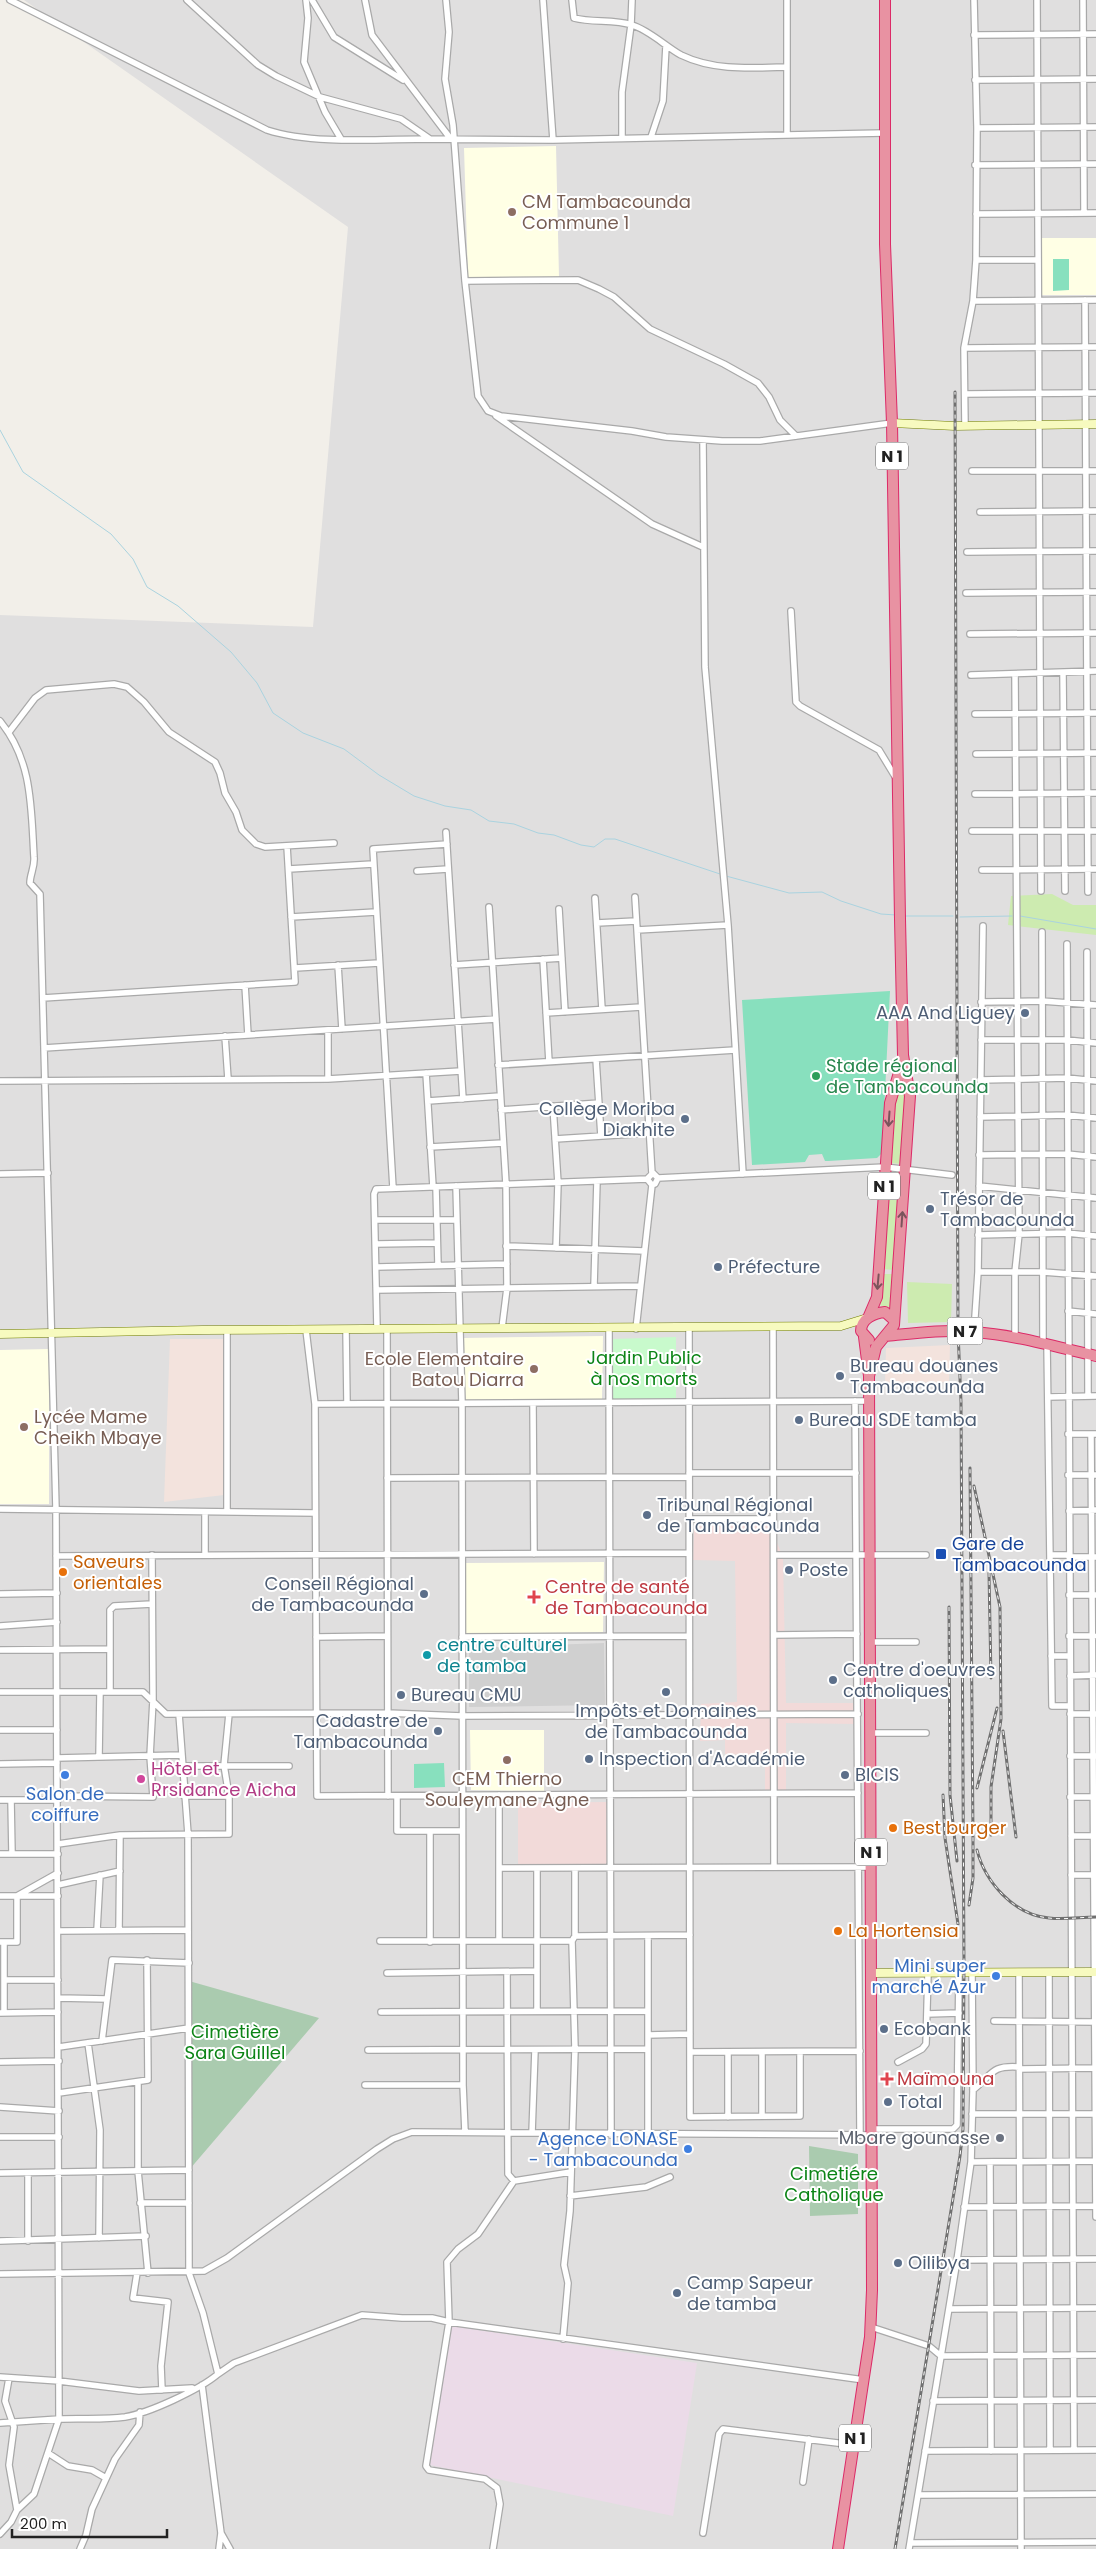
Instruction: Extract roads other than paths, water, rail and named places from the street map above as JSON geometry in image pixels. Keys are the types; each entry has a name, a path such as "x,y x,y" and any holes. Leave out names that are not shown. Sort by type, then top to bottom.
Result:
{"highway":[{"name":"N 1","path":"885,0 885,244 892,423 903,1055 910,1096 894,1321"},
{"name":"N 1","path":"868,1318 877,1296 890,1103 903,1055"},
{"path":"885,1312 894,1321 893,1328 885,1336 875,1341 863,1336 862,1324 868,1318 885,1312"},
{"name":"N 7","path":"894,1321 915,1332"},
{"name":"N 7","path":"885,1336 915,1332 974,1332 1016,1337 1092,1355"},
{"name":"N 1","path":"838,2549 871,2327 870,1401 869,1376 863,1336"},
{"name":"N 1","path":"869,1376 873,1352 885,1336"}],"main road":[{"path":"892,423 965,426 1096,424"},
{"path":"841,1326 868,1318"},
{"path":"0,1334 377,1328 689,1329 841,1326 851,1328 863,1336"},
{"path":"871,1973 1095,1972"}],"street":[{"path":"10,0 252,124 278,133 341,139 452,138 553,140 884,132"},
{"path":"187,0 258,65 276,76 320,97 401,119 430,139"},
{"path":"306,0 308,18 304,62 325,112 341,139"},
{"path":"312,0 334,37 407,82"},
{"path":"365,0 372,35 452,138"},
{"path":"446,0 449,32 444,79 452,138 478,396 488,411 652,524 703,547"},
{"path":"543,0 553,140"},
{"path":"572,0 572,15 576,18 608,20 631,25 666,46 704,64 732,68 787,67"},
{"path":"622,138 622,92 631,25 632,0"},
{"path":"787,0 787,133"},
{"path":"965,426 964,348 973,301 976,260 975,165 977,128 974,0"},
{"path":"1037,0 1041,891"},
{"path":"1082,0 1084,213"},
{"path":"974,35 1096,34"},
{"path":"651,138 663,101 666,46"},
{"path":"975,80 1096,79"},
{"path":"977,128 1096,127"},
{"path":"975,165 1096,164"},
{"path":"976,214 1096,213"},
{"path":"976,260 1038,260"},
{"path":"465,281 578,280 599,289 618,300 650,329 724,364 758,383 769,397 780,420 796,436"},
{"path":"1085,300 1088,892"},
{"path":"973,301 1096,300"},
{"path":"964,348 1096,347"},
{"path":"965,394 1096,393"},
{"path":"488,411 501,416 703,440 760,441 892,423"},
{"path":"703,440 704,667 720,864 728,924 743,1174"},
{"path":"972,471 1096,470"},
{"path":"980,512 1096,511"},
{"path":"967,552 1096,552"},
{"path":"966,593 1096,592"},
{"path":"791,611 796,702 879,750 898,780"},
{"path":"970,634 1096,633"},
{"path":"971,675 1096,672"},
{"path":"1063,673 1065,891"},
{"path":"1015,675 1019,1234 1015,1272 1016,1337"},
{"path":"9,732 35,698 46,690 114,684 127,687 144,702 169,732 215,762 225,793 246,835 256,844 265,847 334,843"},
{"path":"975,714 1096,713"},
{"path":"0,721 9,732 29,783 34,829 32,844 34,870 30,883 40,894 56,1508 60,2240 57,2306 59,2418 34,2494 17,2510 11,2522 0,2534"},
{"path":"976,754 1096,753"},
{"path":"975,794 1096,793"},
{"path":"972,831 1096,831"},
{"path":"446,832 462,1099"},
{"path":"393,1188 372,849 447,844"},
{"path":"43,998 295,982 287,846"},
{"path":"288,869 373,864"},
{"path":"417,871 448,869"},
{"path":"982,870 1096,869"},
{"path":"635,897 649,1133 649,1176 652,1185 636,1329"},
{"path":"595,898 602,1009"},
{"path":"489,907 506,1184 507,1288 502,1328"},
{"path":"559,909 565,1012"},
{"path":"292,917 376,912"},
{"path":"597,923 636,921"},
{"path":"637,930 728,924"},
{"path":"974,1332 978,1272 983,926"},
{"path":"1042,932 1043,1272 1048,1396 1052,1706 1070,1706"},
{"path":"1067,944 1074,2450"},
{"path":"1087,952 1088,1313 1092,1355 1088,1396"},
{"path":"454,965 562,958"},
{"path":"543,959 549,1062"},
{"path":"294,968 380,963"},
{"path":"338,965 342,1029"},
{"path":"245,985 248,1035"},
{"path":"982,1002 1042,1001 1096,1005"},
{"path":"546,1013 641,1007"},
{"path":"44,1048 496,1019"},
{"path":"328,1030 328,1079"},
{"path":"225,1036 228,1079"},
{"path":"981,1040 1067,1040 1096,1043"},
{"path":"498,1065 735,1050"},
{"path":"596,1058 601,1136"},
{"path":"0,1081 328,1079 461,1071"},
{"path":"426,1073 430,1147 437,1220 438,1265"},
{"path":"980,1080 1067,1078 1096,1082"},
{"path":"428,1101 500,1096"},
{"path":"501,1110 599,1104"},
{"path":"553,1106 558,1183 556,1248"},
{"path":"980,1117 1067,1115 1096,1118"},
{"path":"555,1139 649,1133"},
{"path":"430,1147 503,1143"},
{"path":"979,1155 1067,1154 1096,1157"},
{"path":"377,1328 374,1192 376,1189 596,1181 656,1174 658,1178 885,1167 952,1175"},
{"path":"0,1174 48,1173"},
{"path":"652,1185 658,1182 658,1178"},
{"path":"594,1286 596,1181"},
{"path":"456,1186 462,1403 463,2085 465,2132"},
{"path":"979,1186 1096,1198"},
{"path":"375,1220 456,1220"},
{"path":"978,1235 1067,1233 1096,1236"},
{"path":"376,1244 438,1243"},
{"path":"506,1246 644,1250"},
{"path":"377,1267 507,1264"},
{"path":"978,1272 1043,1272 1096,1276"},
{"path":"377,1290 640,1286"},
{"path":"1068,1311 1096,1314"},
{"path":"773,1327 774,1867"},
{"path":"387,1328 388,1796"},
{"path":"346,1329 347,1404"},
{"path":"609,1329 611,2135"},
{"path":"689,1329 690,2117 800,2116 800,2052"},
{"path":"227,1330 227,1512"},
{"path":"306,1330 315,1404 317,1796 858,1793"},
{"path":"1048,1396 1096,1396"},
{"path":"856,1401 860,2135"},
{"path":"315,1404 870,1401"},
{"path":"534,1403 534,1554"},
{"path":"1068,1434 1093,1434 1096,2217"},
{"path":"387,1478 610,1477 856,1472"},
{"path":"1068,1475 1094,1475"},
{"path":"0,1509 56,1508 315,1513"},
{"path":"1069,1511 1094,1510"},
{"path":"205,1512 205,1555"},
{"path":"689,1519 773,1519"},
{"path":"56,1556 689,1553"},
{"path":"774,1555 870,1554 926,1556"},
{"path":"1050,1555 1094,1557"},
{"path":"0,1800 153,1797 150,1756 153,1700 152,1556"},
{"path":"0,1594 56,1593"},
{"path":"1069,1595 1094,1595"},
{"path":"110,1692 112,1607 152,1604"},
{"path":"0,1626 57,1622"},
{"path":"774,1635 857,1634"},
{"path":"316,1637 387,1636"},
{"path":"462,1637 689,1636"},
{"path":"1069,1636 1094,1636"},
{"path":"870,1642 916,1642"},
{"path":"0,1650 110,1649"},
{"path":"1051,1656 1070,1656"},
{"path":"1070,1676 1094,1675"},
{"path":"0,1692 144,1692 166,1714 387,1713 462,1716 858,1714"},
{"path":"100,1692 100,1758"},
{"path":"179,1714 180,1754 188,1834 189,2273 203,2312 218,2374"},
{"path":"58,1844 120,1835 229,1834 229,1796 224,1765 229,1714"},
{"path":"1070,1714 1094,1714"},
{"path":"0,1730 57,1730"},
{"path":"870,1733 926,1733"},
{"path":"0,1764 180,1754"},
{"path":"1070,1756 1094,1756"},
{"path":"181,1766 289,1766"},
{"path":"499,1795 500,1941"},
{"path":"184,1796 229,1796"},
{"path":"397,1796 397,1831 462,1831"},
{"path":"1070,1797 1095,1797"},
{"path":"12,1800 12,1854"},
{"path":"430,1831 430,1942"},
{"path":"119,1930 120,1835"},
{"path":"1071,1836 1095,1836"},
{"path":"0,1854 58,1854"},
{"path":"499,1868 871,1867"},
{"path":"537,1868 537,2011"},
{"path":"563,2339 568,2283 564,2265 570,2196 575,2049 572,2011 575,1868"},
{"path":"58,1885 120,1871"},
{"path":"17,1896 58,1873"},
{"path":"97,1930 100,1875"},
{"path":"1071,1875 1095,1875"},
{"path":"0,1896 58,1896"},
{"path":"17,1896 18,1942 2,1942 4,1980 2,2013 58,2012"},
{"path":"58,1931 188,1930"},
{"path":"380,1941 537,1941 610,1936 690,1935"},
{"path":"648,1936 648,2134"},
{"path":"102,2041 112,1960 189,1963"},
{"path":"59,2093 138,2084 148,2080 147,1960"},
{"path":"507,1972 508,2174 514,2181"},
{"path":"386,1973 537,1972"},
{"path":"0,2274 189,2273 204,2271 227,2258 393,2139 412,2132 572,2132 611,2135 860,2135 872,2132 953,2129 957,2125 959,1972"},
{"path":"972,1972 973,2090 971,2162 957,2260 909,2546 1021,2546 1096,2542"},
{"path":"1019,1972 1021,2546"},
{"path":"1049,1972 1050,2450"},
{"path":"898,2062 925,2046 928,1973"},
{"path":"4,1980 58,1980"},
{"path":"58,1998 107,1999"},
{"path":"381,2012 648,2011"},
{"path":"927,2014 959,2013"},
{"path":"994,2021 1095,2022"},
{"path":"59,2047 189,2028"},
{"path":"648,2035 690,2034"},
{"path":"88,2043 96,2089 100,2130 99,2238"},
{"path":"368,2050 648,2049"},
{"path":"532,2133 535,2050"},
{"path":"690,2052 860,2052"},
{"path":"728,2052 728,2116"},
{"path":"762,2052 762,2116"},
{"path":"0,2062 59,2061"},
{"path":"973,2090 990,2072 998,2068 1096,2068"},
{"path":"138,2084 138,2171 140,2203 146,2236 148,2273"},
{"path":"365,2085 463,2085"},
{"path":"0,2107 59,2111"},
{"path":"972,2114 1096,2114"},
{"path":"0,2137 59,2137"},
{"path":"971,2162 1096,2161"},
{"path":"990,2162 991,2451"},
{"path":"0,2173 189,2170"},
{"path":"494,2549 500,2504 497,2488 485,2479 429,2470 426,2466 449,2322 447,2262 458,2249 478,2234 514,2181 571,2172"},
{"path":"28,2173 28,2241"},
{"path":"570,2196 646,2187 670,2177"},
{"path":"140,2203 189,2203"},
{"path":"964,2207 1096,2206"},
{"path":"0,2241 146,2236"},
{"path":"957,2260 1096,2259"},
{"path":"137,2273 133,2298 168,2302 161,2366 162,2390"},
{"path":"949,2309 1096,2308"},
{"path":"0,2377 59,2381 138,2391 194,2388 202,2386 234,2363 357,2316 432,2318 563,2339 864,2380"},
{"path":"871,2327 929,2346 941,2356 1096,2355"},
{"path":"9,2378 6,2401 14,2427 9,2465 17,2510"},
{"path":"202,2386 220,2533 220,2549"},
{"path":"0,2423 59,2418 125,2417 155,2408 194,2388"},
{"path":"933,2401 1096,2400"},
{"path":"80,2549 86,2536 92,2509 119,2450 139,2426 140,2412"},
{"path":"703,2532 719,2434 723,2428 854,2445"},
{"path":"803,2482 809,2439"},
{"path":"925,2451 1096,2450"},
{"path":"48,2452 68,2466 92,2470 106,2478"},
{"path":"918,2495 1096,2494"},
{"path":"220,2533 230,2549"}],"waterway":[{"path":"0,430 23,472 111,534 133,559 147,587 178,606 231,652 257,683 273,713 303,733 344,749 379,775 414,796 445,806 471,810 489,821 514,824 581,845 594,847 605,839 615,839 720,874"},
{"path":"726,876 789,893 822,892 841,901 881,914 896,915"},
{"path":"905,916 953,916"},
{"path":"960,917 1012,916"},
{"path":"1020,916 1096,929"}],"railway":[{"path":"895,2549 963,2129 964,1964 961,1402 958,1331 955,392"},
{"path":"969,1905 973,1878 970,1468"},
{"path":"974,1486 1000,1607 1001,1719 991,1787 991,1835"},
{"path":"989,1573 991,1678"},
{"path":"949,1607 950,1795 957,1861"},
{"path":"977,1788 997,1708"},
{"path":"1003,1731 1016,1837"},
{"path":"943,1795 945,1838 958,1924"},
{"path":"977,1850 981,1862 994,1885 1013,1904 1024,1911 1036,1916 1055,1919 1096,1917"}],"place":[{"name":"CM Tambacounda Commune 1","path":"512,212"},
{"name":"AAA And Liguey","path":"1025,1013"},
{"name":"Stade régional de Tambacounda","path":"816,1076"},
{"name":"Collège Moriba Diakhite","path":"685,1119"},
{"name":"Trésor de Tambacounda","path":"930,1209"},
{"name":"Préfecture","path":"718,1267"},
{"name":"Ecole Elementaire Batou Diarra","path":"534,1369"},
{"name":"Bureau douanes Tambacounda","path":"840,1376"},
{"name":"Bureau SDE tamba","path":"799,1420"},
{"name":"Lycée Mame Cheikh Mbaye","path":"24,1427"},
{"name":"Tribunal Régional de Tambacounda","path":"647,1515"},
{"name":"Gare de Tambacounda","path":"941,1554"},
{"name":"Poste","path":"789,1570"},
{"name":"Saveurs orientales","path":"63,1572"},
{"name":"Conseil Régional de Tambacounda","path":"424,1594"},
{"name":"Centre de santé de Tambacounda","path":"534,1597"},
{"name":"centre culturel de tamba","path":"427,1655"},
{"name":"Centre d'oeuvres catholiques","path":"833,1680"},
{"name":"Impôts et Domaines de Tambacounda","path":"666,1692"},
{"name":"Bureau CMU","path":"401,1695"},
{"name":"Cadastre de Tambacounda","path":"438,1731"},
{"name":"Inspection d'Académie","path":"589,1759"},
{"name":"CEM Thierno Souleymane Agne","path":"507,1760"},
{"name":"Salon de coiffure","path":"65,1775"},
{"name":"BICIS","path":"845,1775"},
{"name":"Hôtel et Rrsidance Aicha","path":"141,1779"},
{"name":"Best burger","path":"893,1828"},
{"name":"La Hortensia","path":"838,1931"},
{"name":"Mini super marché Azur","path":"996,1976"},
{"name":"Ecobank","path":"884,2029"},
{"name":"Maïmouna","path":"887,2079"},
{"name":"Total","path":"888,2102"},
{"name":"Mbare gounasse","path":"1000,2138"},
{"name":"Agence LONASE - Tambacounda","path":"688,2149"},
{"name":"Oilibya","path":"898,2263"},
{"name":"Camp Sapeur de tamba","path":"677,2293"}],"park label":[{"name":"Jardin Public à nos morts","path":"644,1368"},
{"name":"Cimetière Sara Guillel","path":"235,2042"},
{"name":"Cimetiére Catholique","path":"834,2184"}]}
